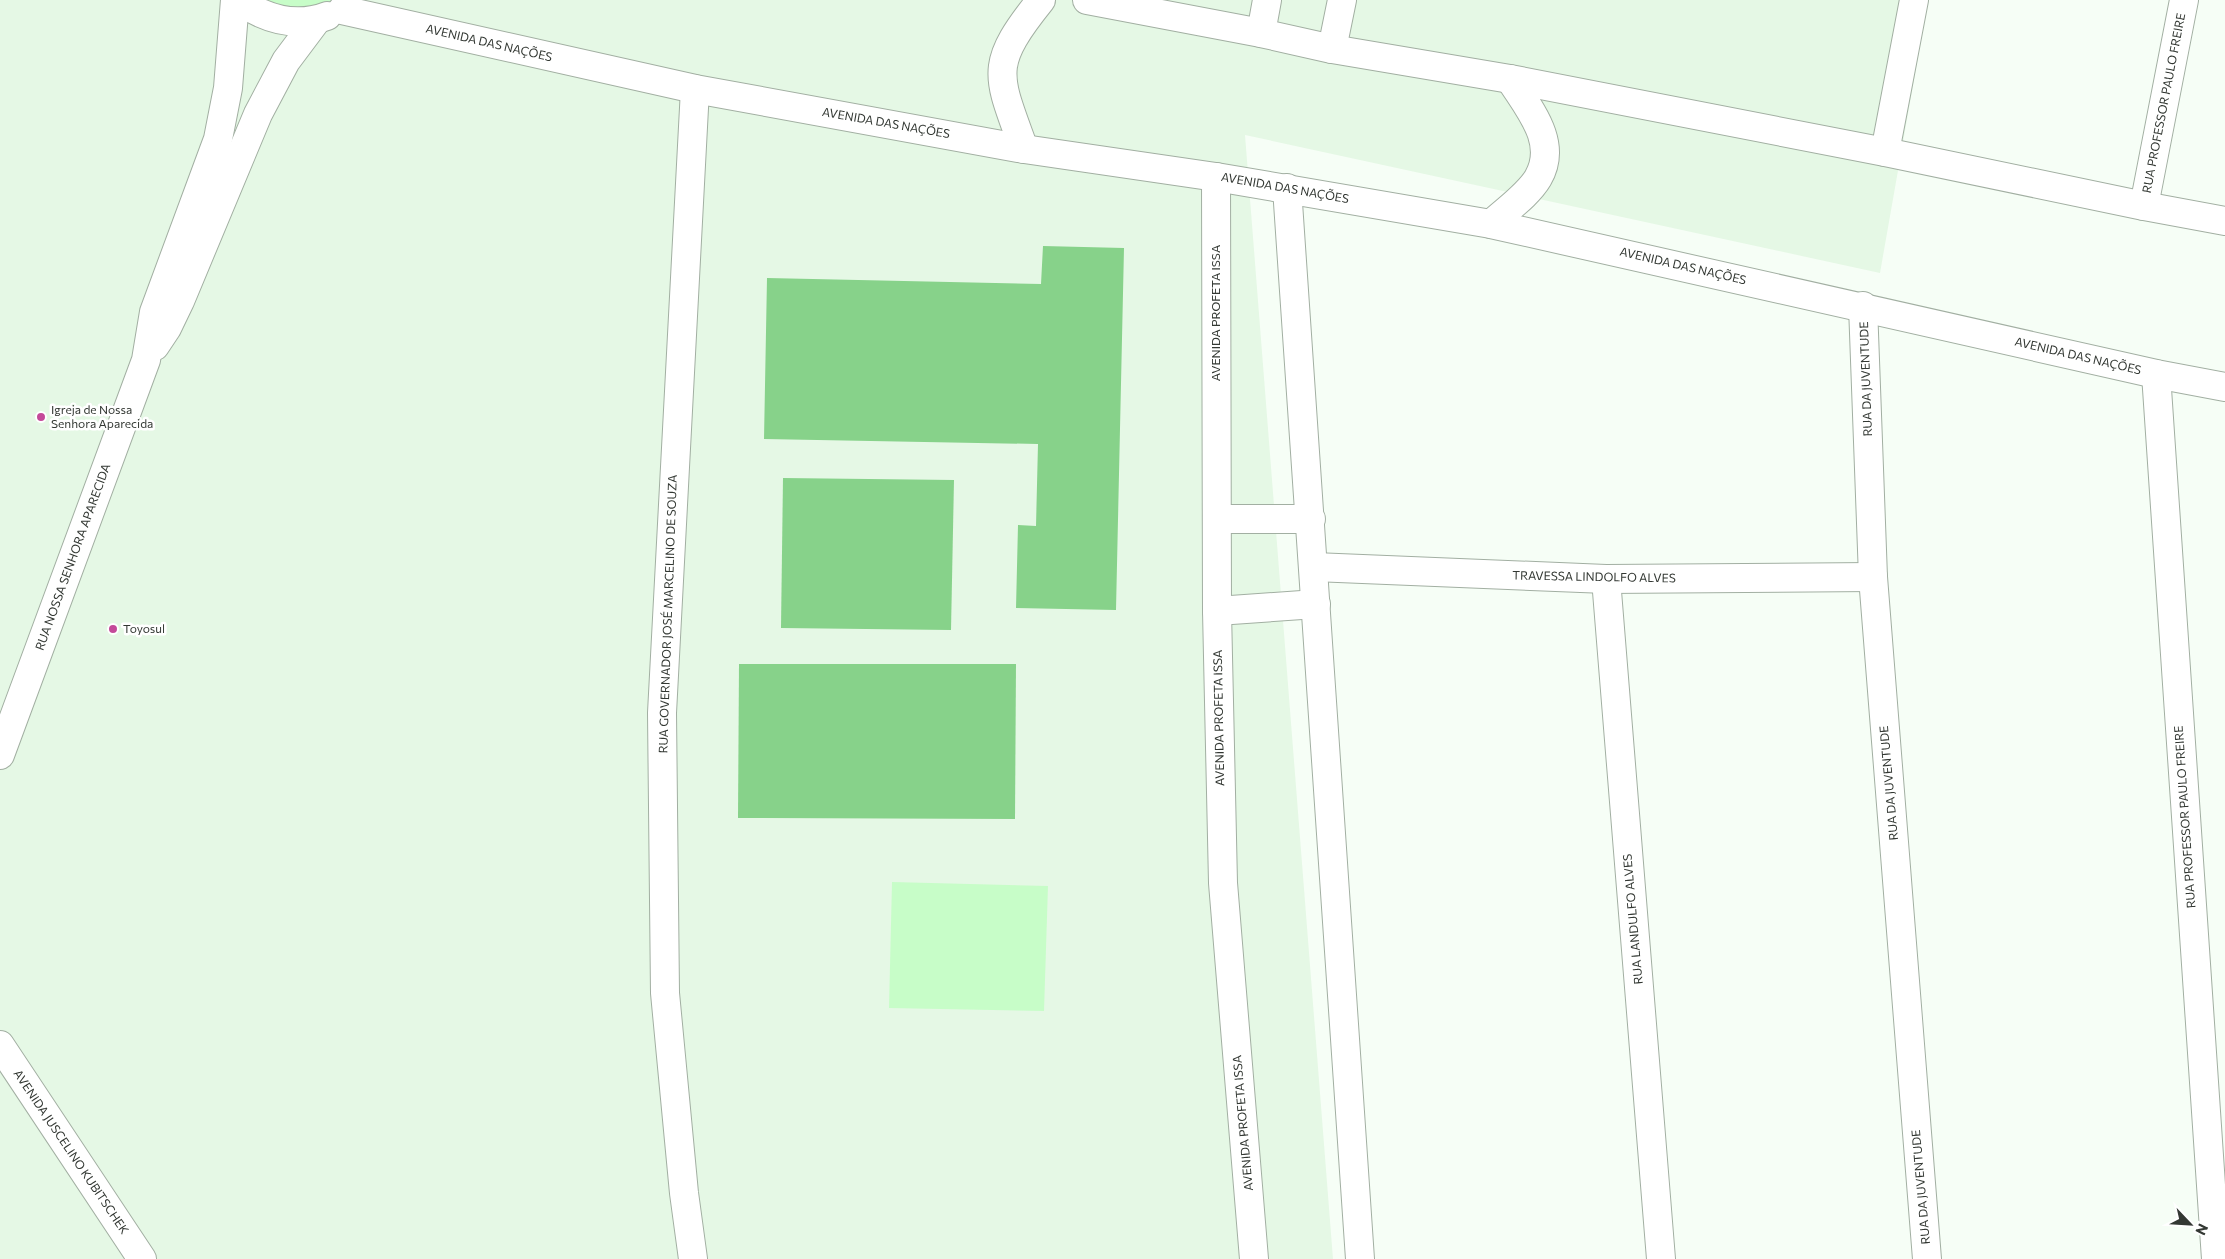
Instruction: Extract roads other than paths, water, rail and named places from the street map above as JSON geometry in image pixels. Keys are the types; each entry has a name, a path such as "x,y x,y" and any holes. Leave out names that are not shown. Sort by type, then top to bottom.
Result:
{"street":[{"path":"236,0 253,11 273,19 294,22 316,20 348,5"},
{"name":"RUA NOSSA SENHORA APARECIDA","path":"0,754 146,360 157,304 218,139 228,88 236,0"},
{"path":"1024,149 1002,88 1001,72 1007,49 1018,29 1041,0"},
{"path":"1087,0 1261,33 1332,49 1510,79 2225,221"},
{"path":"1261,33 1267,0"},
{"path":"1332,49 1342,0"},
{"path":"1885,152 1914,0"},
{"name":"RUA PROFESSOR PAULO FREIRE","path":"2144,206 2184,0"},
{"name":"AVENIDA DAS NAÇÕES","path":"348,5 695,88 1024,149 1216,176 1491,224 1863,306 2156,374 2225,387"},
{"name":"RUA NOSSA SENHORA APARECIDA","path":"146,360 167,328 180,301 258,114 286,61 316,20"},
{"path":"1491,224 1538,178 1544,162 1546,148 1539,123 1510,79"},
{"name":"RUA GOVERNADOR JOSÉ MARCELINO DE SOUZA","path":"693,1259 684,1193 665,994 662,713 695,88"},
{"name":"AVENIDA PROFETA ISSA","path":"1216,176 1216,611 1223,883 1254,1259"},
{"path":"1287,188 1360,1259"},
{"name":"RUA DA JUVENTUDE","path":"1863,306 1873,577 1927,1259"},
{"name":"RUA PROFESSOR PAULO FREIRE","path":"2156,374 2216,1259"},
{"path":"1217,519 1311,519"},
{"name":"TRAVESSA LINDOLFO ALVES","path":"1314,567 1606,579 1873,577"},
{"name":"RUA LANDULFO ALVES","path":"1606,579 1661,1259"},
{"path":"1216,611 1316,604"},
{"name":"AVENIDA JUSCELINO KUBITSCHEK","path":"0,1045 142,1259"}],"place":[{"name":"Igreja de Nossa Senhora Aparecida","path":"41,417"},
{"name":"Toyosul","path":"113,629"}]}
